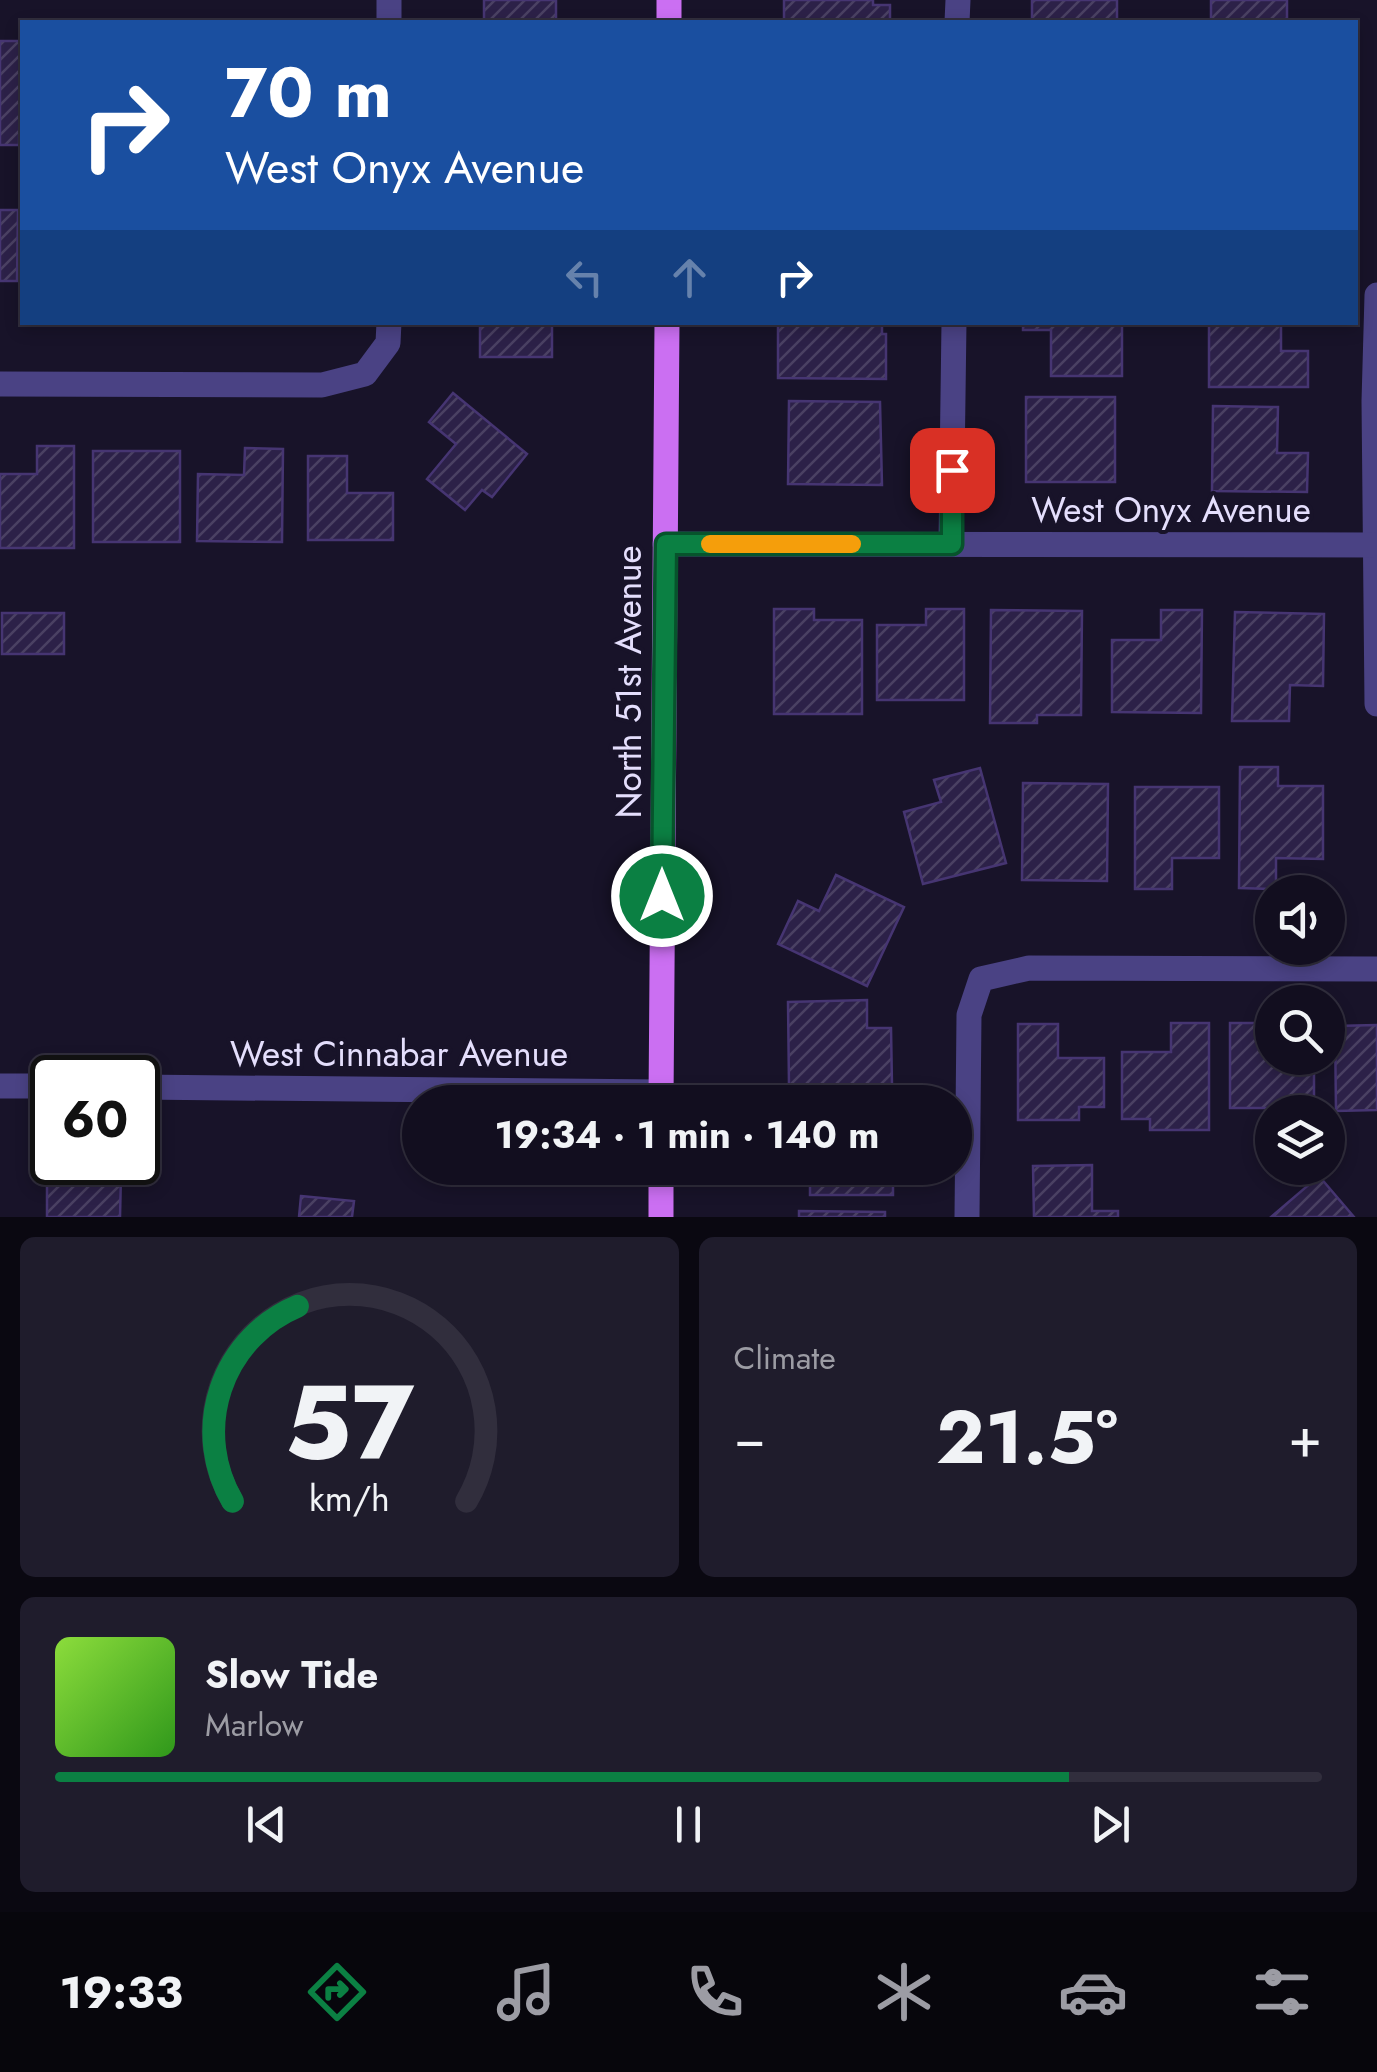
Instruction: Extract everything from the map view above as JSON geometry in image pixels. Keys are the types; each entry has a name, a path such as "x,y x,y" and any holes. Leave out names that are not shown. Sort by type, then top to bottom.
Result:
{"main road":[{"name":"North 51st Avenue","path":"661,1085 667,325"},
{"path":"661,1185 661,1217"}],"street":[{"path":"1377,295 1377,704"},
{"path":"0,384 322,385 365,374 388,343 388,325"},
{"path":"952,544 954,325"},
{"name":"West Onyx Avenue","path":"666,544 1376,545"},
{"path":"966,1217 968,1015 982,979 1030,968 1377,969"},
{"path":"0,1086 30,1086"},
{"name":"West Cinnabar Avenue","path":"160,1087 402,1092"}],"building":[{"path":"484,0 556,0 556,20 484,20"},
{"path":"784,0 873,0 873,5 890,5 890,20 784,20"},
{"path":"1032,0 1117,0 1117,20 1032,20"},
{"path":"1211,0 1287,0 1287,20 1211,20"},
{"path":"0,41 20,41 19,145 0,145"},
{"path":"0,210 18,210 17,281 0,281"},
{"path":"480,325 552,325 552,357 480,357"},
{"path":"778,325 882,325 882,334 886,334 886,379 778,378"},
{"path":"1023,325 1122,325 1122,376 1051,376 1051,330 1023,330"},
{"path":"1209,325 1281,325 1281,351 1308,351 1308,387 1209,387"},
{"path":"453,393 527,454 492,497 482,490 465,510 427,479 456,444 429,422"},
{"path":"1026,397 1115,397 1115,482 1026,482"},
{"path":"789,401 880,402 882,485 788,484"},
{"path":"1213,406 1278,407 1277,453 1308,453 1307,492 1212,491"},
{"path":"37,446 74,446 74,548 0,548 0,474 37,474"},
{"path":"245,448 283,449 282,542 197,541 198,474 244,475"},
{"path":"93,451 180,451 180,542 93,542"},
{"path":"308,456 347,456 347,493 393,493 393,540 308,540"},
{"path":"774,609 814,609 814,620 862,620 862,714 774,714"},
{"path":"926,609 964,609 964,700 877,700 877,625 926,625"},
{"path":"991,610 1082,611 1081,715 1037,715 1037,723 990,723"},
{"path":"1161,610 1202,610 1201,713 1112,712 1112,640 1161,640"},
{"path":"1235,612 1324,614 1323,686 1290,685 1289,721 1232,721"},
{"path":"2,613 64,613 64,654 2,654"},
{"path":"1240,767 1278,767 1278,786 1323,786 1323,859 1276,858 1276,875 1255,875 1255,888 1239,888"},
{"path":"980,768 1006,863 923,884 904,812 941,802 934,780"},
{"path":"1023,783 1108,784 1107,881 1022,880"},
{"path":"1135,787 1219,787 1219,858 1172,858 1172,889 1135,889"},
{"path":"836,875 904,907 867,986 778,944 798,901 819,911"},
{"path":"867,1000 867,1028 891,1028 892,1085 789,1085 788,1002"},
{"path":"1171,1023 1209,1023 1209,1130 1150,1130 1150,1119 1122,1119 1122,1052 1171,1052"},
{"path":"1230,1023 1255,1023 1255,1075 1314,1075 1314,1095 1255,1095 1255,1108 1230,1108"},
{"path":"1018,1024 1058,1024 1058,1058 1104,1058 1104,1107 1079,1107 1079,1120 1018,1120"},
{"path":"1377,1025 1377,1110 1345,1111 1345,1095 1336,1095 1336,1075 1345,1075 1345,1026"},
{"path":"1092,1165 1092,1211 1118,1211 1118,1217 1034,1217 1033,1166"},
{"path":"47,1185 121,1185 120,1217 47,1217"},
{"path":"810,1185 893,1185 893,1195 810,1195"},
{"path":"1308,1185 1327,1185 1354,1217 1271,1217"},
{"path":"301,1196 354,1201 352,1217 299,1217"},
{"path":"799,1211 885,1212 885,1217 799,1217"}],"slow traffic":[{"path":"710,544 852,544"}],"route":[{"path":"662,896 666,544 952,544 952,470"}]}
